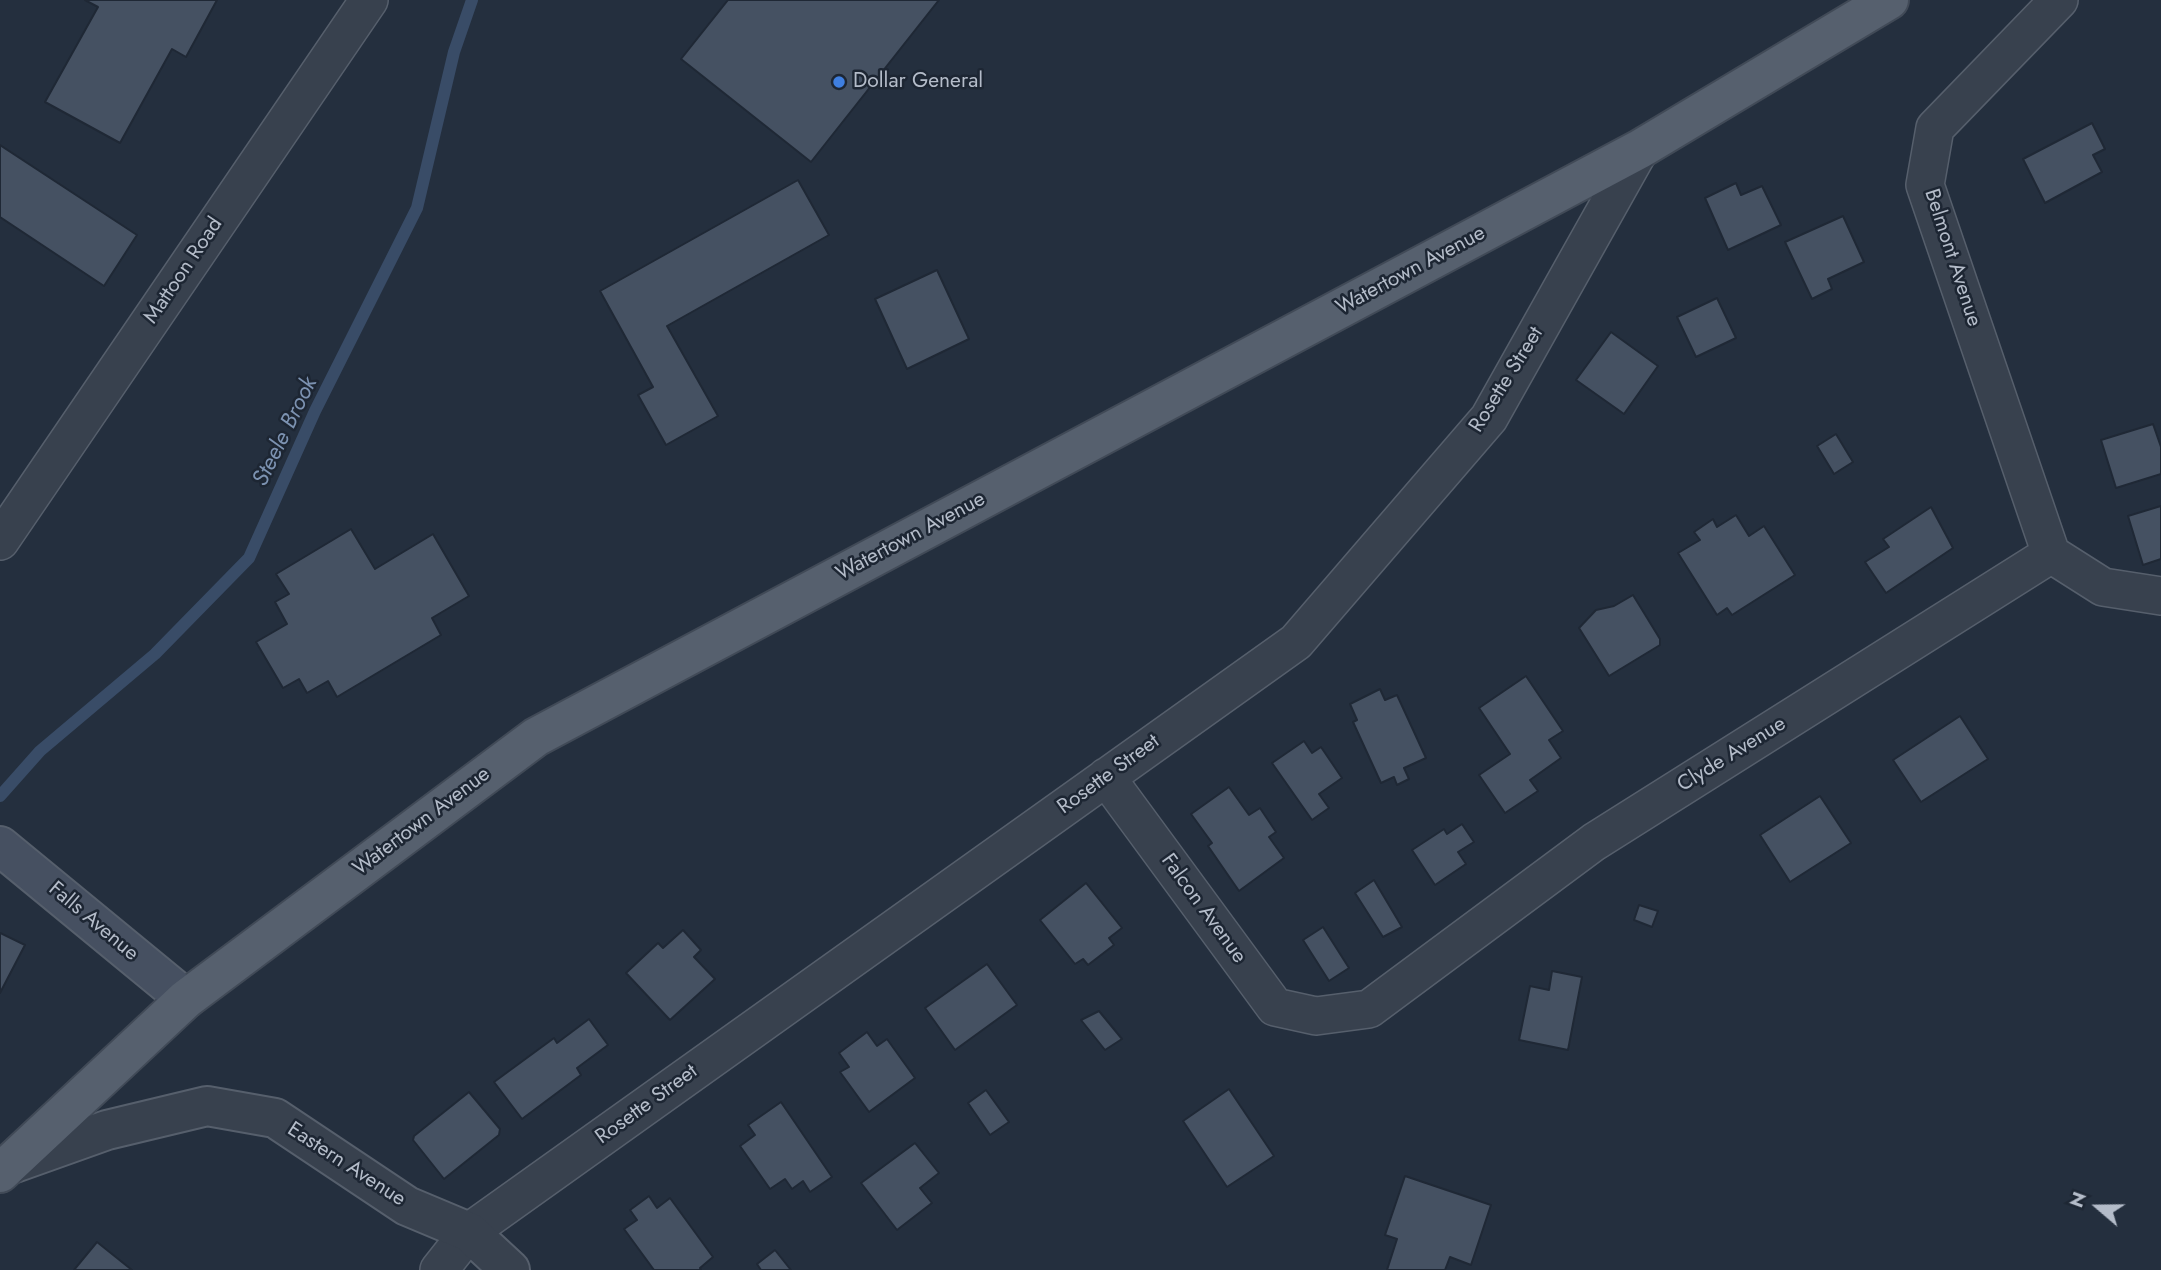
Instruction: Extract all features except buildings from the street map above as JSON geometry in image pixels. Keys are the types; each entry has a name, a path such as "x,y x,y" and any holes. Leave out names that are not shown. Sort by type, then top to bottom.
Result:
{"main road":[{"name":"Watertown Avenue","path":"3,1170 186,999 536,737 1640,149 1889,0"},
{"name":"Falls Avenue","path":"0,846 186,999"}],"street":[{"name":"Mattoon Road","path":"0,541 369,0"},
{"name":"Belmont Avenue","path":"2051,554 1926,185 1935,128 2059,0"},
{"name":"Rosette Street","path":"439,1270 469,1232 1296,642 1489,418 1640,149"},
{"path":"2051,554 2104,587 2161,596"},
{"name":"Clyde Avenue","path":"1316,1016 1369,1009 1594,842 2051,554"},
{"name":"Falcon Avenue","path":"1106,777 1275,1007 1316,1016"},
{"name":"Eastern Avenue","path":"3,1170 107,1130 207,1106 275,1118 407,1206 469,1232 510,1270"}],"waterway":[{"name":"Steele Brook","path":"0,796 40,751 155,654 249,558 315,411 417,208 454,52 472,0"}],"place":[{"name":"Dollar General","path":"839,82"}]}
